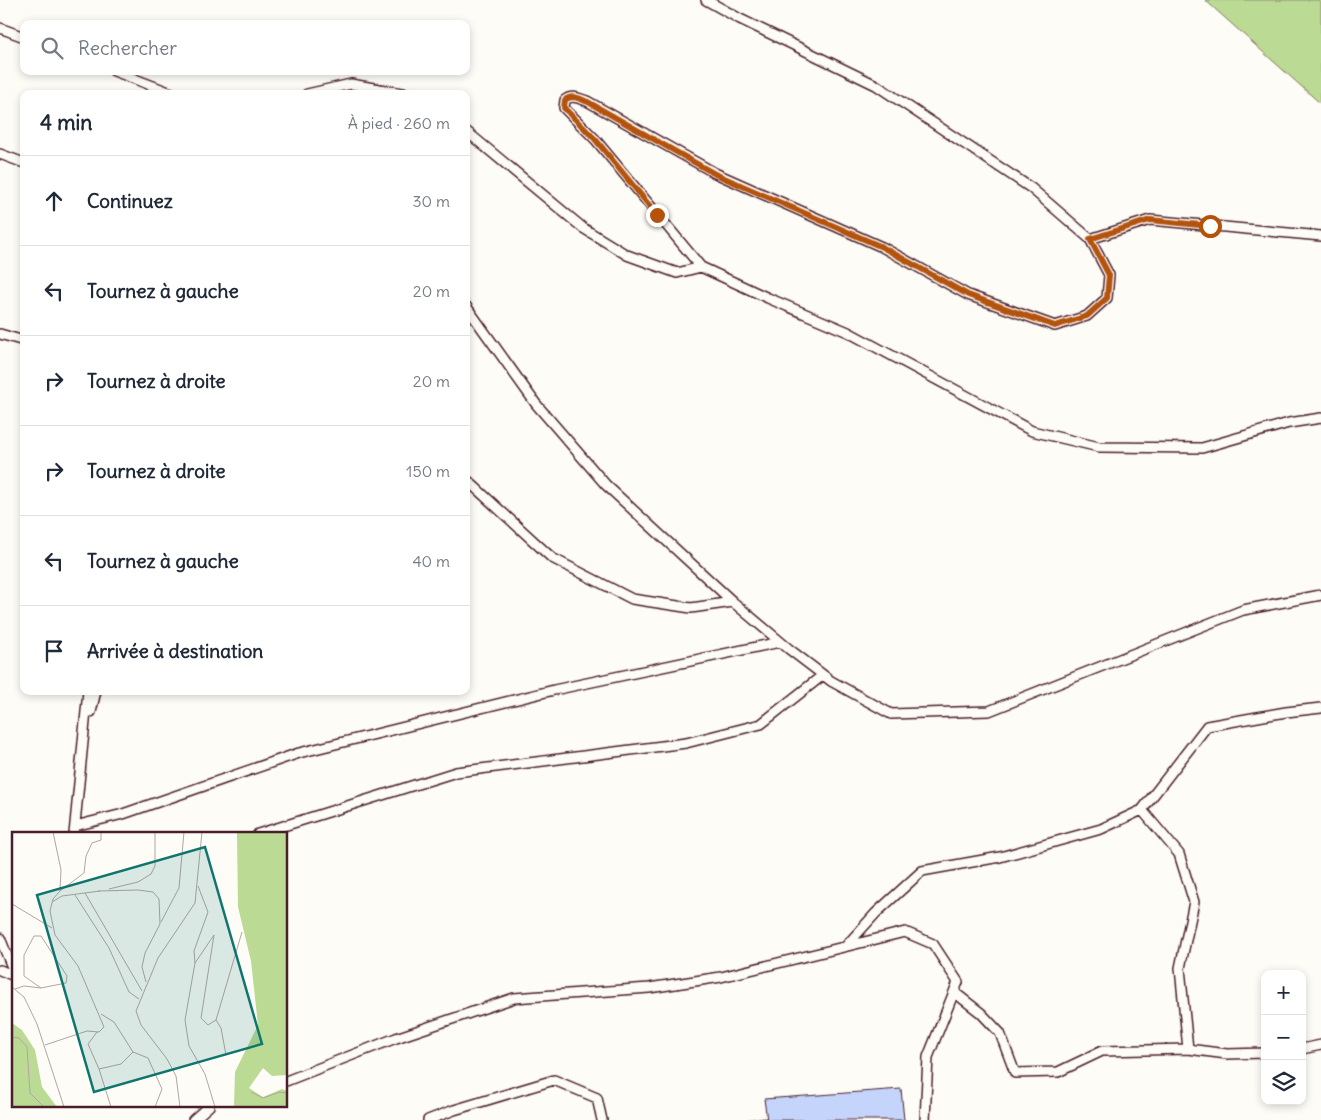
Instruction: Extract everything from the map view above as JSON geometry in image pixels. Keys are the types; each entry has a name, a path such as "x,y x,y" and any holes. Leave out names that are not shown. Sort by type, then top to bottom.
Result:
{"lane":[{"path":"706,0 740,19 876,85 1031,188 1090,239 1109,275 1107,298 1087,316 1055,326 968,295 882,247 715,174 588,102 573,97 565,100 564,108 595,139 701,267 848,332 1032,430 1099,447 1202,448 1289,423 1321,418"},
{"path":"0,28 20,36"},
{"path":"124,75 164,90"},
{"path":"325,90 351,84 385,90"},
{"path":"470,134 583,228 627,255 677,273 701,267"},
{"path":"0,154 20,162"},
{"path":"1090,239 1150,220 1321,236"},
{"path":"470,312 536,404 606,485 733,602 780,642 824,675 890,714 989,711 1243,610 1321,595"},
{"path":"0,334 20,340"},
{"path":"470,484 552,558 632,599 691,608 733,602"},
{"path":"88,695 74,830 299,753 554,690 780,642"},
{"path":"264,832 456,772 686,743 761,724 824,675"},
{"path":"84,736 95,695"},
{"path":"846,946 876,913 922,871 1010,854 1101,829 1142,810 1207,726 1286,712 1321,708"},
{"path":"1142,810 1179,854 1194,902 1180,968 1188,1049"},
{"path":"288,1079 396,1038 514,998 649,988 721,977 905,932 933,944 958,982 928,1057 925,1120"},
{"path":"0,938 12,969"},
{"path":"954,992 981,1013 1000,1033 1015,1073 1058,1072 1102,1051 1188,1049 1227,1054 1261,1053"},
{"path":"1306,1048 1321,1045"},
{"path":"428,1120 454,1110 554,1080 597,1098 602,1120"},
{"path":"193,1120 207,1108"}],"green space":[{"path":"1205,0 1321,0 1321,104"}],"building":[{"path":"901,1089 904,1120 767,1120 764,1099"},
{"path":"766,1118 767,1120 741,1120"}],"route":[{"path":"657,215 595,139 564,108 565,100 573,97 588,102 715,174 882,247 968,295 1055,326 1087,316 1107,298 1109,275 1090,239 1150,220 1210,226"}]}
